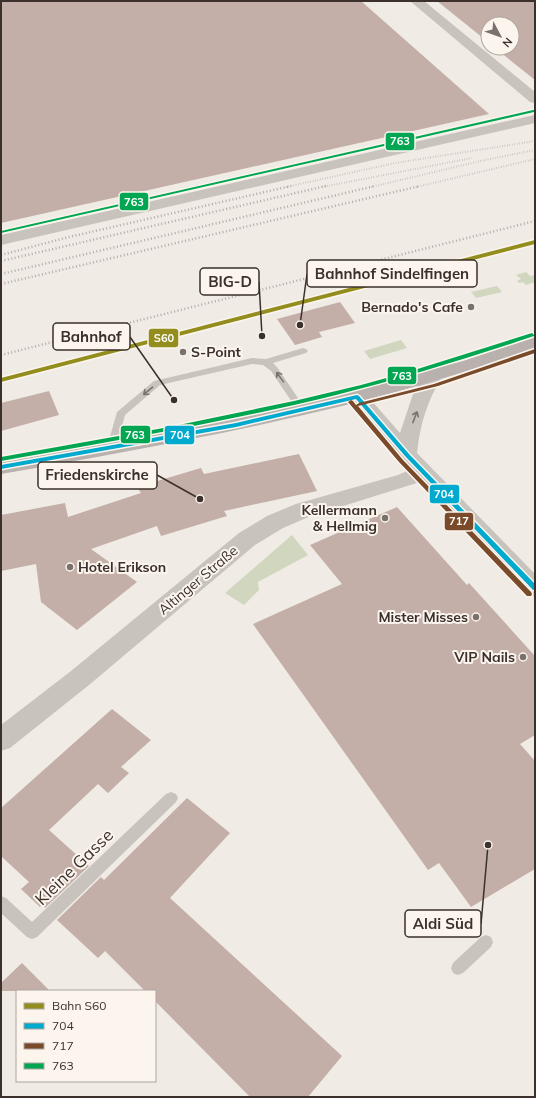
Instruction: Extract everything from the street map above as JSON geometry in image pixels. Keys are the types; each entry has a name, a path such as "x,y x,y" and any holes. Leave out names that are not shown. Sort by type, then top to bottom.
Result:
{"main road":[{"path":"1,468 236,425 357,397 433,377 535,343"}],"street":[{"path":"416,1 535,100"},
{"path":"1,240 535,119"},
{"path":"407,455 410,429 424,391 433,377"},
{"path":"357,397 407,455 535,588"},
{"name":"Altinger Straße","path":"1,740 80,678 247,540 270,525 304,510 400,481 424,472"}],"lane":[{"path":"112,447 120,414 157,383 252,361 266,362 303,351"},
{"path":"266,362 281,379 301,409"},
{"name":"Kleine Gasse","path":"1,903 32,932 171,798"},
{"path":"458,968 486,942"}],"green space":[{"path":"526,272 530,276 535,275 535,282 526,285 523,282 519,283 517,281 521,279 516,275"},
{"path":"497,286 502,292 476,298 471,292"},
{"path":"401,340 407,348 370,359 364,351"},
{"path":"292,535 308,555 258,582 259,590 244,605 225,593"}],"building":[{"path":"1,1 361,1 489,114 1,223"},
{"path":"437,1 535,1 535,80 505,56 520,56 520,16 480,16 480,36"},
{"path":"340,302 355,323 319,332 322,337 295,345 277,319"},
{"path":"49,391 59,415 1,431 1,403"},
{"path":"299,454 317,491 224,511 227,516 161,536 157,526 91,549 137,582 77,630 41,602 36,564 1,571 1,515 65,503 68,517 141,493 137,487 201,468 204,474"},
{"path":"397,507 467,585 469,583 535,656 535,735 520,744 535,761 535,869 471,907 439,863 428,870 253,624 342,584 310,545"},
{"path":"112,709 151,740 121,767 129,773 108,793 98,784 49,830 89,866 45,908 42,905 40,907 21,889 29,882 1,856 1,808"},
{"path":"187,798 230,833 170,898 342,1056 308,1097 250,1097 156,1002 156,990 144,990 105,951 98,958 57,920 101,877 104,880"},
{"path":"22,963 49,990 1,991 1,983"}],"railway":[{"path":"286,187 395,163 535,141"},
{"path":"371,187 485,160 535,150"},
{"path":"322,187 472,158"},
{"path":"416,187 535,159"},
{"path":"1,255 69,237 291,186"},
{"path":"1,261 326,186"},
{"path":"1,274 375,186"},
{"path":"1,284 420,186"},
{"path":"1,355 535,221"}],"rail line":[{"name":"S60","path":"1,380 535,242"}],"transit line":[{"name":"763","path":"1,232 533,111"},
{"name":"763","path":"1,459 169,429 294,403 361,387 459,359 532,335"},
{"name":"717","path":"359,405 436,385 535,351"},
{"name":"704","path":"357,397 407,455 535,588"},
{"name":"704","path":"1,467 236,425 357,397"},
{"name":"717","path":"351,402 401,461 529,594"}],"place":[{"name":"Bernado's Cafe","path":"471,307"},
{"name":"Bahnhof Sindelfingen","path":"300,325"},
{"name":"BIG-D","path":"262,336"},
{"name":"S-Point","path":"183,352"},
{"name":"Bahnhof","path":"174,400"},
{"name":"Friedenskirche","path":"200,499"},
{"name":"Kellermann & Hellmig","path":"385,518"},
{"name":"Hotel Erikson","path":"70,567"},
{"name":"Mister Misses","path":"476,617"},
{"name":"VIP Nails","path":"523,657"},
{"name":"Aldi Süd","path":"488,845"}]}
